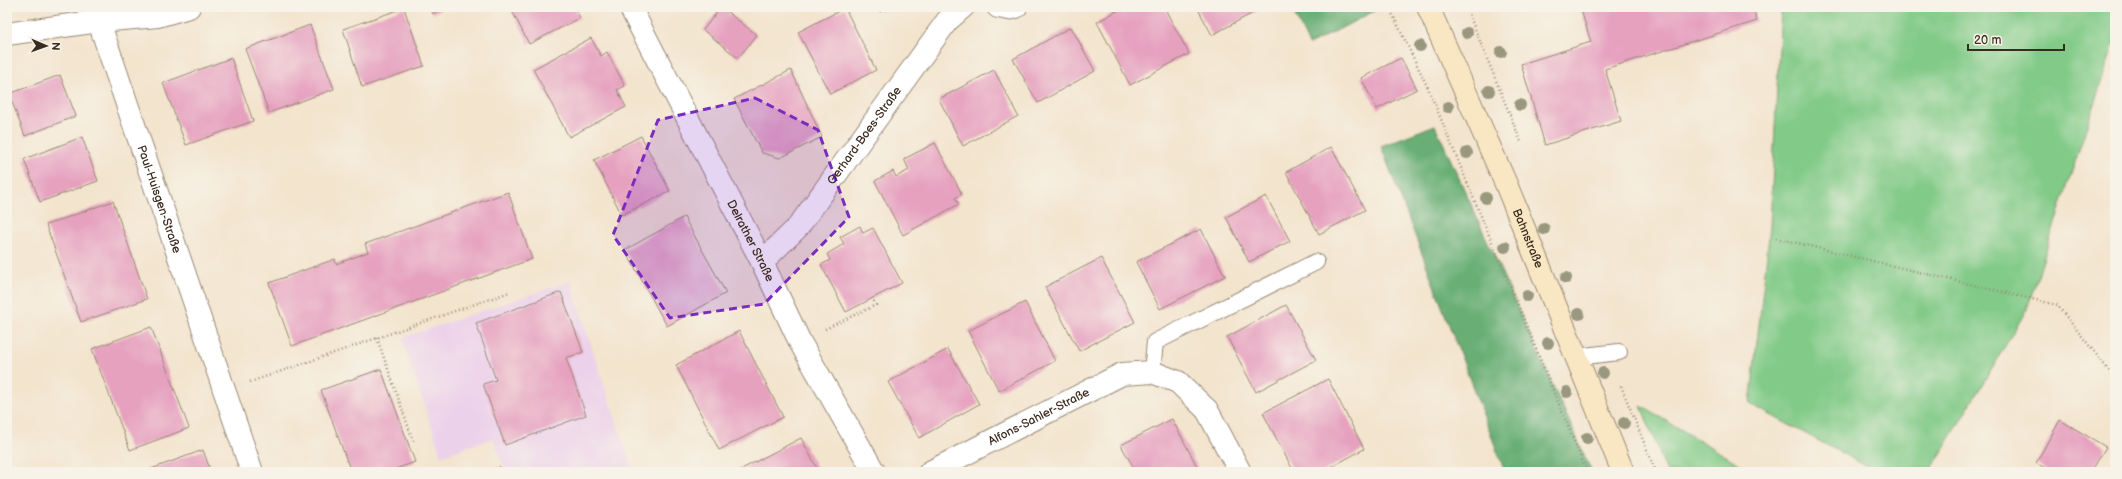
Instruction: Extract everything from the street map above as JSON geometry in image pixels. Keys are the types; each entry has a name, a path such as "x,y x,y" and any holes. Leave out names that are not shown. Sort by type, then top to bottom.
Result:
{"street":[{"path":"7,34 97,14 158,16 189,7"},
{"name":"Delrather Straße","path":"630,7 762,262 800,342 874,472"},
{"name":"Gerhard-Boes-Straße","path":"762,262 798,227 947,21 963,7"},
{"path":"998,7 1009,9 1016,7"},
{"name":"Bahnstraße","path":"1428,7 1506,184 1622,472"},
{"name":"Paul-Huisgen-Straße","path":"97,14 252,472"},
{"name":"Alfons-Sahler-Straße","path":"930,472 1122,374 1152,372 1178,382 1207,410 1240,472"}],"lane":[{"path":"1152,372 1155,342 1316,262"},
{"path":"1576,357 1619,352"}],"path":[{"path":"1389,7 1428,88 1587,472"},
{"path":"1776,238 2057,305 2115,378"},
{"path":"225,391 510,292"},
{"path":"800,342 876,304 872,298"},
{"path":"377,338 414,443"},
{"path":"484,472 503,466"}],"highlighted area":[{"path":"755,98 818,130 849,217 764,304 670,318 613,235 658,120"}],"shaded area":[{"path":"570,281 633,472 542,472 541,467 526,472 505,472 493,438 441,456 402,338"}],"green space":[{"path":"1291,7 1379,7 1380,8 1309,45"},
{"path":"1781,7 2115,7 2115,40 2027,309 1930,472 1877,472 1750,404 1770,227"},
{"path":"1435,125 1592,472 1505,472 1381,146"},
{"path":"1641,406 1753,472 1667,472"}],"building":[{"path":"430,7 445,7 433,14"},
{"path":"510,7 574,7 580,18 529,44"},
{"path":"721,7 757,35 738,58 703,30"},
{"path":"877,7 889,7 880,12"},
{"path":"1124,7 1164,7 1189,54 1130,85 1097,22"},
{"path":"1197,7 1264,7 1212,35"},
{"path":"1580,7 1753,7 1757,21 1605,69 1621,121 1545,145 1521,64 1591,42"},
{"path":"404,8 424,66 362,87 343,29"},
{"path":"845,8 876,70 830,94 798,32"},
{"path":"310,25 334,89 269,113 245,49"},
{"path":"1071,27 1095,71 1038,103 1013,59"},
{"path":"591,38 601,56 607,52 625,86 617,90 626,107 569,137 533,69"},
{"path":"231,58 253,121 186,145 163,83"},
{"path":"1401,58 1417,89 1377,109 1361,78"},
{"path":"791,70 822,137 780,158 762,153 734,99"},
{"path":"994,70 1018,116 963,146 939,99"},
{"path":"60,75 76,116 25,136 9,94"},
{"path":"641,136 670,191 622,215 594,160"},
{"path":"82,137 98,181 40,202 24,159"},
{"path":"935,143 962,194 955,198 959,204 903,235 875,181 893,171 896,177 909,170 904,159"},
{"path":"1331,147 1365,210 1319,234 1286,172"},
{"path":"508,192 532,259 292,346 269,283 335,259 336,264 368,252 365,244"},
{"path":"1266,196 1290,241 1249,262 1226,217"},
{"path":"113,201 147,299 81,322 46,225"},
{"path":"684,217 726,293 667,326 625,250"},
{"path":"860,226 863,233 873,228 902,283 846,312 821,265 830,260 827,254 844,244 840,237"},
{"path":"1201,229 1225,276 1160,309 1136,262"},
{"path":"1101,258 1135,322 1079,351 1045,287"},
{"path":"561,292 583,352 566,358 586,415 505,445 483,384 496,380 476,323"},
{"path":"1025,302 1055,361 999,391 968,331"},
{"path":"1286,305 1316,360 1256,392 1227,337"},
{"path":"151,327 189,428 130,450 92,349"},
{"path":"739,331 783,417 719,450 676,365"},
{"path":"948,349 979,404 919,438 888,382"},
{"path":"381,369 415,462 387,472 351,472 321,390"},
{"path":"1328,379 1364,449 1322,472 1294,472 1263,413"},
{"path":"1172,419 1199,470 1195,472 1136,472 1121,445"},
{"path":"2060,420 2106,447 2091,472 2052,472 2036,463"},
{"path":"801,438 819,472 736,472"},
{"path":"203,450 211,472 143,472"}]}
